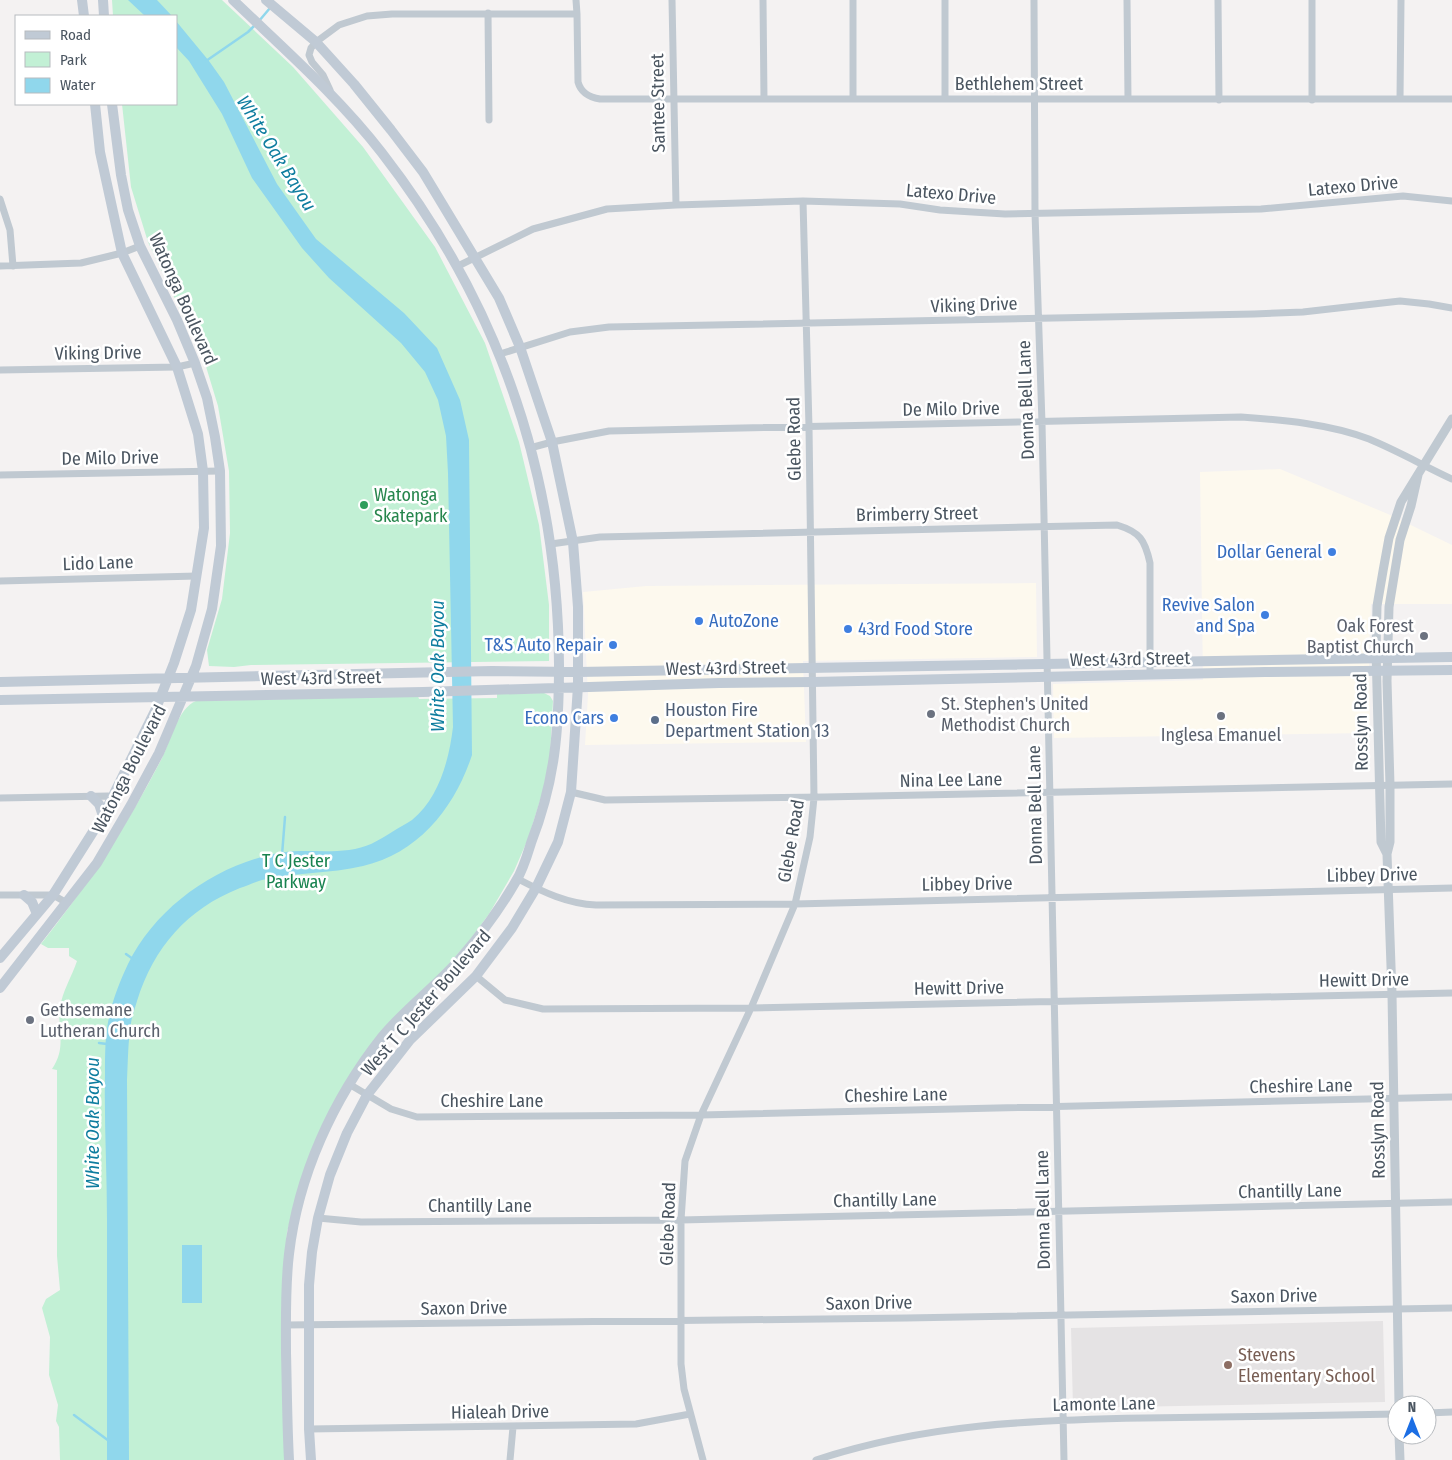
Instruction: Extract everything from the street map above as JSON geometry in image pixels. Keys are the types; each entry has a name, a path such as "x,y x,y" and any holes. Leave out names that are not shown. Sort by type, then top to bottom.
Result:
{"main road":[{"path":"82,0 84,15"},
{"name":"West T C Jester Boulevard","path":"266,0 316,42 354,84 423,172 499,298 520,347 552,442 573,542 578,607 578,686 571,792 558,842 536,888 512,928 476,976 410,1040 367,1095 347,1133 330,1175 318,1218 308,1285 311,1460"},
{"name":"West T C Jester Boulevard","path":"237,4 333,96 380,150 414,197 458,266 500,354 530,448 551,544 559,672 556,752 550,785 540,820 518,878 456,963 410,1006 382,1037 349,1084 332,1114 304,1184 289,1254 286,1325 289,1460"},
{"name":"Watonga Boulevard","path":"0,958 53,894 103,816 160,697 191,610 204,528 203,471 198,434 177,367 122,253 100,152 95,105"},
{"name":"Watonga Boulevard","path":"0,988 97,863 159,753 191,678 212,609 216,586 221,546 220,471 207,398 177,320 140,246 128,210 121,175 112,105"},
{"name":"West 43rd Street","path":"0,682 492,671 659,671 1452,657"},
{"path":"1256,660 1258,672"},
{"path":"929,667 929,680"},
{"path":"719,670 719,683"},
{"name":"West 43rd Street","path":"0,700 424,692 719,683 1452,670"},
{"path":"659,671 662,685"},
{"path":"357,675 358,693"},
{"path":"34,699 35,682"},
{"path":"91,796 99,804 103,816"},
{"path":"24,895 32,902 37,914"}],"street":[{"path":"333,96 323,75 312,62 309,55 311,48 316,42 339,25 368,16 392,14 578,14 576,0"},
{"name":"Santee Street","path":"672,0 676,205"},
{"path":"763,0 764,99"},
{"path":"853,0 853,99"},
{"path":"944,0 945,98"},
{"name":"Donna Bell Lane","path":"1034,0 1036,213 1064,1460"},
{"path":"1127,0 1128,99"},
{"path":"1218,0 1219,100"},
{"path":"1312,0 1312,100"},
{"path":"1400,99 1401,0"},
{"path":"488,14 489,120"},
{"name":"Bethlehem Street","path":"578,14 578,82 580,88 586,94 600,99 1452,99"},
{"name":"Latexo Drive","path":"458,266 533,229 607,209 803,201 900,204 940,210 1005,214 1261,209 1403,196 1452,201"},
{"path":"0,199 10,230 13,266"},
{"name":"Glebe Road","path":"703,1460 682,1376 681,1220 685,1161 701,1115 751,1008 795,904 810,837 814,798 809,427 803,201"},
{"path":"0,266 81,263 122,253 140,246"},
{"name":"Viking Drive","path":"500,354 570,332 609,327 1293,312 1400,302 1452,308"},
{"name":"Viking Drive","path":"0,370 177,367 195,363"},
{"name":"De Milo Drive","path":"530,448 609,431 1042,423 1241,417 1283,420 1323,427 1367,439 1452,480"},
{"name":"Rosslyn Road","path":"1386,854 1380,842 1376,671 1377,606 1389,538 1401,502 1452,419"},
{"name":"De Milo Drive","path":"0,475 220,471"},
{"name":"Rosslyn Road","path":"1399,1395 1392,994 1386,854 1390,842 1387,658 1389,607 1400,540 1412,506 1418,475"},
{"name":"Brimberry Street","path":"551,544 600,537 1117,525 1131,529 1142,539 1147,548 1150,563 1150,675"},
{"path":"1389,538 1400,540"},
{"name":"Lido Lane","path":"0,581 197,576"},
{"name":"Nina Lee Lane","path":"571,792 605,800 814,798 1452,784"},
{"path":"0,798 108,796 112,798"},
{"name":"Libbey Drive","path":"518,878 536,888 580,904 795,904 1452,888"},
{"path":"0,895 53,894 67,903"},
{"name":"Hewitt Drive","path":"476,976 505,1000 543,1010 751,1008 1452,993"},
{"name":"Cheshire Lane","path":"349,1084 391,1109 417,1117 701,1115 1452,1097"},
{"name":"Chantilly Lane","path":"318,1218 361,1222 681,1220 1452,1202"},
{"name":"Saxon Drive","path":"286,1325 1060,1316 1452,1308"},
{"path":"1437,1413 1452,1412"},
{"name":"Hialeah Drive","path":"309,1429 636,1424 690,1414"},
{"name":"Lamonte Lane","path":"816,1460 903,1437 1006,1422 1387,1414"},
{"path":"510,1460 513,1427"},
{"path":"1399,1445 1400,1460"}],"shaded area":[{"path":"1280,469 1388,514 1452,545 1452,604 1371,604 1369,650 1370,733 1054,738 1053,684 1203,680 1200,472"},
{"path":"1036,583 1037,657 803,661 806,742 585,745 588,695 583,592 646,586"},
{"name":"Stevens Elementary School","path":"1383,1321 1385,1402 1073,1408 1071,1328"}],"green space":[{"path":"112,0 222,0 293,67 363,147 435,247 485,343 519,442 539,525 549,605 549,661 209,666 207,650 222,599 230,533 229,471 218,406 204,360 148,242 131,187 122,105 178,105 178,15 113,15"},
{"name":"T C Jester Parkway","path":"544,693 550,696 553,701 550,756 543,791 528,839 514,871 489,914 469,941 349,1077 290,1221 287,1232 281,1315 286,1460 60,1460 59,1427 56,1421 58,1405 49,1375 50,1337 42,1308 46,1299 60,1290 57,1256 57,1070 52,1069 59,1054 61,1002 77,961 69,956 69,948 48,948 41,944 90,877 136,806 162,758 179,718 196,701 418,696 419,699 497,698 497,694"}],"water":[{"path":"128,0 157,0 171,15 144,15"},
{"path":"178,23 224,82 277,184 316,239 404,313 437,348 460,400 469,440 472,755 465,774 445,810 418,839 383,860 363,866 274,877 240,888 204,907 189,919 163,947 153,964 137,1001 130,1030 128,1051 129,1460 107,1460 105,1050 107,1028 112,1007 128,964 140,943 171,907 211,878 232,867 278,853 340,851 361,848 377,841 412,820 436,790 449,752 453,727 448,473 446,436 438,400 425,372 401,343 329,278 302,248 252,178 222,114 189,61 178,49"},
{"path":"182,1245 202,1245 202,1303 182,1303"}],"waterway":[{"path":"259,21 270,8"},
{"path":"206,61 255,25"},
{"path":"282,855 285,817"},
{"path":"126,954 133,959"},
{"path":"99,1043 107,1044"},
{"path":"74,1415 109,1441"}],"place":[{"name":"Watonga Skatepark","path":"364,505"},
{"name":"Dollar General","path":"1332,552"},
{"name":"Revive Salon and Spa","path":"1265,615"},
{"name":"AutoZone","path":"699,621"},
{"name":"43rd Food Store","path":"848,629"},
{"name":"Oak Forest Baptist Church","path":"1424,636"},
{"name":"T&S Auto Repair","path":"613,645"},
{"name":"St. Stephen's United Methodist Church","path":"931,714"},
{"name":"Inglesa Emanuel","path":"1221,716"},
{"name":"Econo Cars","path":"614,718"},
{"name":"Houston Fire Department Station 13","path":"655,720"},
{"name":"Gethsemane Lutheran Church","path":"30,1020"},
{"name":"Stevens Elementary School","path":"1228,1365"}],"water label":[{"name":"White Oak Bayou","path":"277,153"},
{"name":"White Oak Bayou","path":"437,666"},
{"name":"White Oak Bayou","path":"92,1123"}]}
